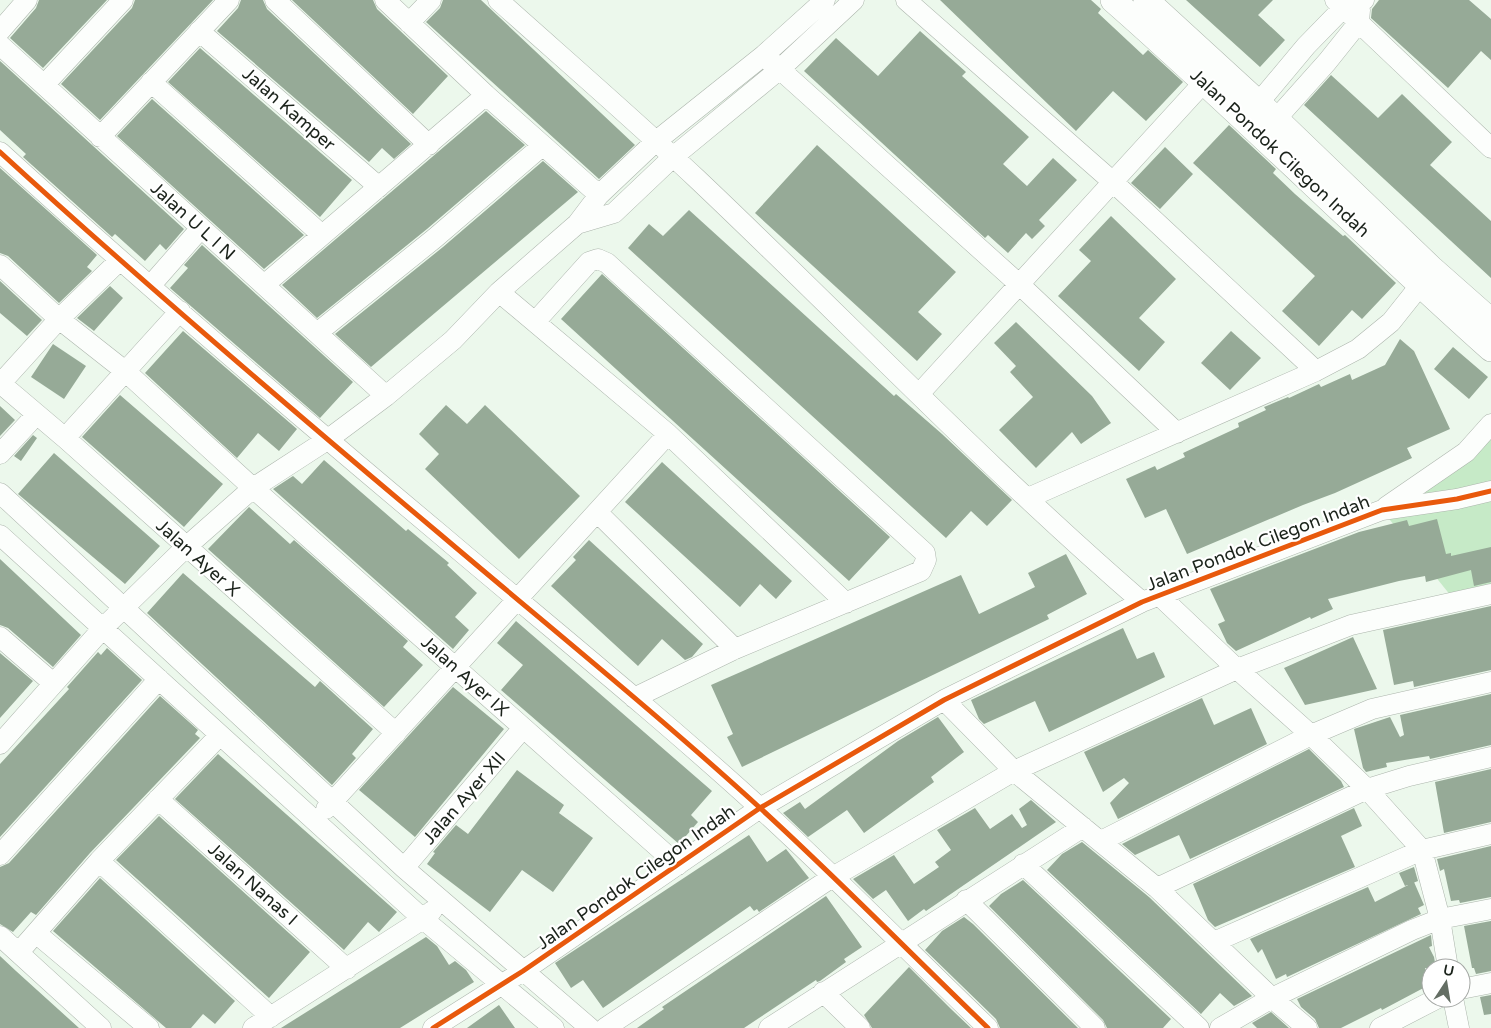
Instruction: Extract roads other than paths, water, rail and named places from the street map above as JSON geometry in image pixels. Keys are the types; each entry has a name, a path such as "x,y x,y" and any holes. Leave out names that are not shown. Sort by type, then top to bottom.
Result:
{"street":[{"path":"0,31 27,0"},
{"path":"44,86 123,0"},
{"path":"100,137 229,0"},
{"path":"275,0 429,145"},
{"path":"385,0 486,95 598,195"},
{"path":"409,23 431,0"},
{"path":"498,0 673,157 1086,554 1152,599 1237,670 1311,735 1367,789 1422,850 1440,919 1446,958"},
{"path":"1,741 103,628 186,547 252,488 327,440 386,396 452,340 499,292 577,224 598,195 655,142 764,55 825,0"},
{"path":"577,224 614,213 673,157 780,69 854,0"},
{"path":"906,0 1114,182 1316,371"},
{"name":"Jalan Pondok Cilegon Indah","path":"1113,0 1205,81 1260,118"},
{"name":"Jalan Pondok Cilegon Indah","path":"1146,0 1260,118 1426,277 1491,349"},
{"path":"1260,118 1306,46 1352,7 1491,148"},
{"name":"Jalan Kamper","path":"199,32 379,187"},
{"name":"Jalan U L I N","path":"0,45 386,396"},
{"path":"764,55 1020,285 1177,433"},
{"path":"919,394 1205,81"},
{"path":"151,82 322,235"},
{"path":"264,285 486,95"},
{"path":"317,333 435,238 542,146"},
{"path":"0,152 119,261 151,285 327,440 634,698 760,808 988,1028"},
{"path":"151,285 202,228"},
{"path":"535,322 589,262 598,259 607,263 925,553 926,560 921,571 736,649 634,698"},
{"path":"0,383 59,319 119,261"},
{"name":"Jalan Ayer IX","path":"0,265 59,319 125,371 252,488 678,865"},
{"path":"1028,498 1316,371 1358,348 1392,322 1426,277"},
{"name":"Jalan Pondok Cilegon Indah","path":"1426,277 1491,321"},
{"path":"499,292 668,434 846,603"},
{"path":"65,438 180,311"},
{"name":"Jalan Ayer X","path":"0,383 65,438 396,733"},
{"path":"0,454 36,415"},
{"name":"Jalan Pondok Cilegon Indah","path":"1382,510 1466,452 1491,424"},
{"path":"316,821 668,434"},
{"path":"1444,467 1457,499"},
{"name":"Jalan Pondok Cilegon Indah","path":"432,1028 523,971 760,808 944,700 1152,599 1382,510 1457,499 1491,491"},
{"path":"0,493 404,868 590,1028"},
{"path":"598,513 736,649"},
{"path":"0,535 423,919 554,1028"},
{"path":"605,1028 832,878 1014,771 1237,670 1351,625 1491,594"},
{"path":"0,637 53,683"},
{"path":"0,855 159,679"},
{"path":"1101,841 1311,735 1372,709 1491,682"},
{"path":"944,700 1014,771 1157,888 1272,998 1307,1028"},
{"name":"Jalan Ayer XII","path":"404,868 524,728"},
{"path":"19,952 37,934 99,861 220,735"},
{"path":"1157,888 1367,789 1409,776 1491,757"},
{"name":"Jalan Nanas I","path":"158,800 348,969"},
{"path":"769,1028 966,900 1083,827"},
{"path":"1214,942 1422,850 1491,834"},
{"path":"99,861 271,1017"},
{"path":"1023,864 1199,1028"},
{"path":"966,900 1095,1028"},
{"path":"254,1028 423,919 442,902"},
{"path":"1220,1028 1272,998 1412,930 1440,919 1491,909"},
{"path":"37,934 149,1028"},
{"path":"0,936 101,1028"},
{"path":"1471,987 1491,983"},
{"path":"823,992 860,1028"},
{"path":"1380,1028 1421,1007"},
{"path":"1455,1008 1459,1028"}]}
